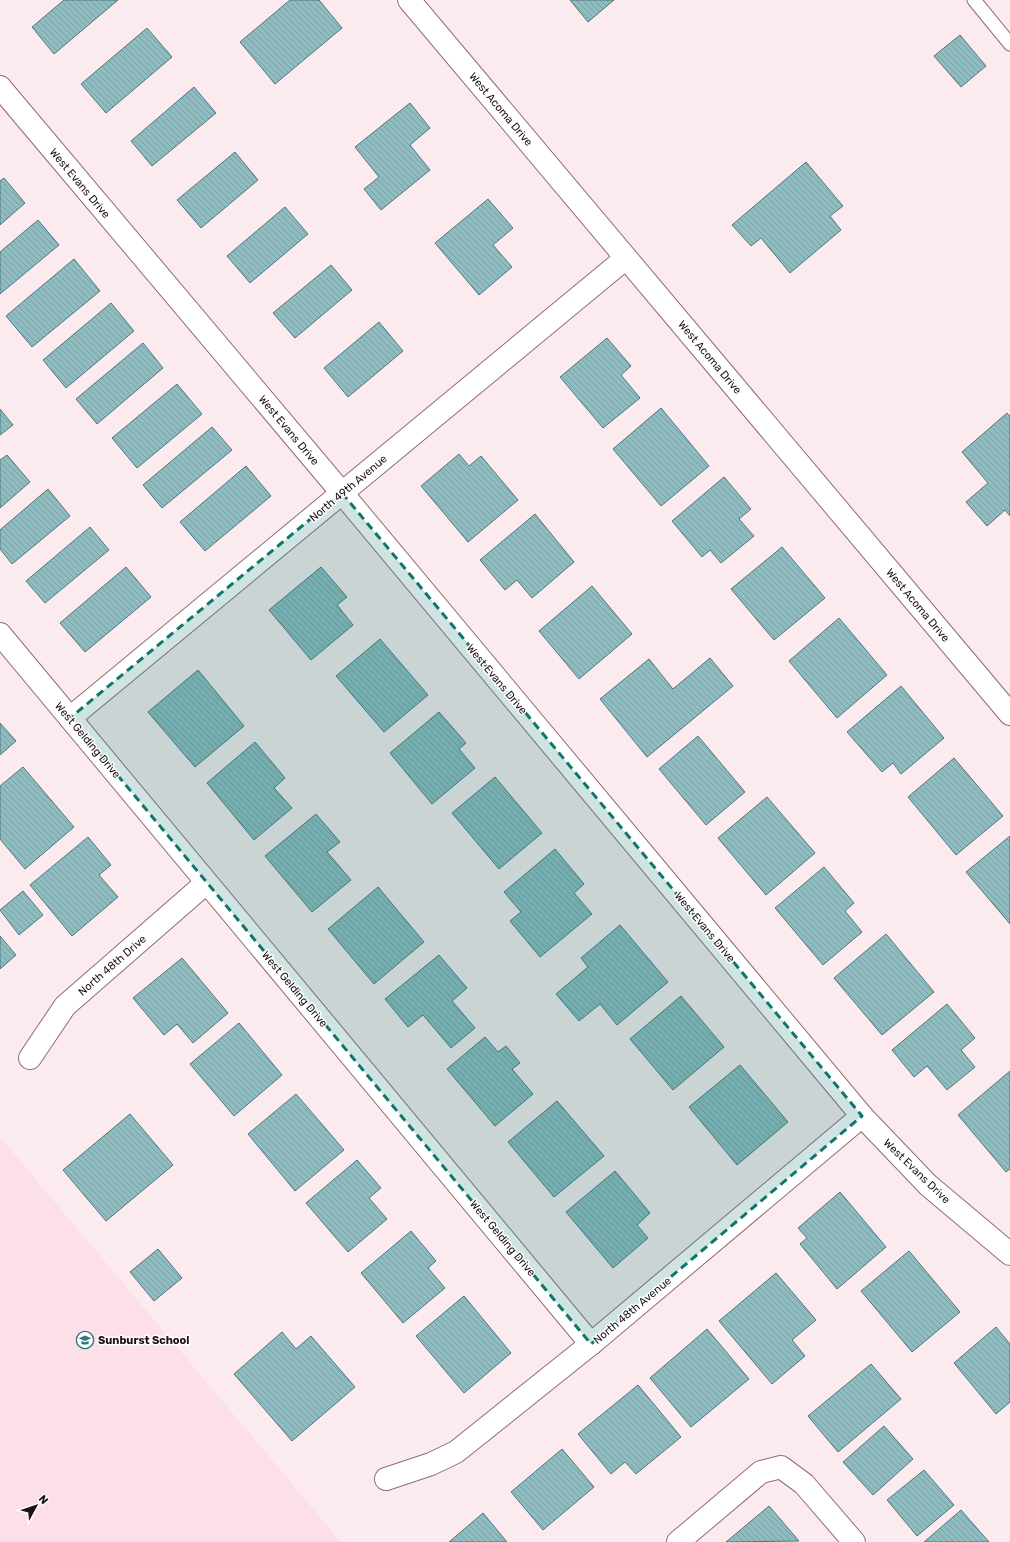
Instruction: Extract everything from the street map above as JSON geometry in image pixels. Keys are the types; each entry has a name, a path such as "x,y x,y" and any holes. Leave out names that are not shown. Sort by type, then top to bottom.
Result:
{"street":[{"name":"West Acoma Drive","path":"409,0 1010,714"},
{"name":"West Evans Drive","path":"0,87 342,493 862,1116 928,1185 1010,1254"},
{"name":"North 49th Avenue","path":"70,718 626,258"},
{"name":"West Gelding Drive","path":"0,634 591,1344"},
{"name":"North 48th Drive","path":"30,1058 64,1006 206,883"},
{"name":"North 48th Avenue","path":"386,1479 432,1464 456,1452 591,1344 862,1116"},
{"path":"678,1542 761,1472 781,1467 804,1484 854,1542"}],"lane":[{"path":"974,0 1010,44"}],"highlighted area":[{"path":"342,493 862,1116 591,1344 70,718"}],"shaded area":[{"name":"Sunburst School","path":"0,1137 341,1542 0,1542"}],"building":[{"path":"64,0 118,0 54,54 32,27"},
{"path":"290,0 319,0 342,28 275,84 240,42"},
{"path":"570,0 614,0 588,22"},
{"path":"147,28 172,57 106,113 81,84"},
{"path":"960,35 986,66 961,87 934,56"},
{"path":"194,87 216,113 152,166 131,141"},
{"path":"410,103 430,128 410,145 430,170 381,210 364,189 379,177 355,147"},
{"path":"235,152 258,180 201,228 177,200"},
{"path":"806,162 843,206 830,216 841,230 790,273 761,238 751,246 732,225"},
{"path":"4,178 25,203 0,225 0,181"},
{"path":"488,199 513,228 493,245 512,267 479,295 435,243"},
{"path":"285,207 308,234 250,283 227,256"},
{"path":"38,220 59,245 0,294 0,252"},
{"path":"74,259 100,291 32,347 6,316"},
{"path":"331,265 352,290 295,338 273,313"},
{"path":"111,303 134,331 66,388 43,360"},
{"path":"379,322 403,351 348,397 324,368"},
{"path":"607,338 631,366 621,375 640,398 603,428 560,377"},
{"path":"143,343 163,368 97,424 76,399"},
{"path":"177,384 202,414 137,468 112,438"},
{"path":"661,408 709,466 661,506 613,449"},
{"path":"0,409 13,425 0,435"},
{"path":"1007,413 1010,416 1010,516 1005,510 987,526 966,502 988,483 962,452"},
{"path":"212,427 232,450 162,508 143,485"},
{"path":"459,454 469,466 481,456 518,500 468,542 421,486"},
{"path":"7,455 30,482 0,508 0,460"},
{"path":"246,466 271,496 205,551 180,522"},
{"path":"724,477 751,509 739,519 754,536 721,563 710,550 702,557 672,521"},
{"path":"48,489 70,516 12,564 0,549 0,530"},
{"path":"535,514 574,562 532,598 517,580 505,590 480,560"},
{"path":"90,527 109,550 45,603 26,581"},
{"path":"782,547 825,598 774,640 731,589"},
{"path":"126,567 151,597 85,652 60,623"},
{"path":"321,567 347,597 337,605 353,625 311,660 269,610"},
{"path":"592,586 632,634 579,679 539,631"},
{"path":"839,618 887,675 837,718 789,661"},
{"path":"380,639 428,695 384,732 336,676"},
{"path":"710,658 733,686 647,757 600,699 649,659 673,689"},
{"path":"198,670 244,726 195,767 148,712"},
{"path":"901,686 944,738 901,774 893,763 882,772 847,732"},
{"path":"439,712 466,743 459,749 475,768 432,804 390,753"},
{"path":"0,723 16,741 0,755"},
{"path":"698,736 745,792 706,825 659,769"},
{"path":"255,742 285,778 274,788 292,808 254,840 207,783"},
{"path":"954,758 1003,816 956,855 908,797"},
{"path":"23,767 74,827 25,869 0,839 0,786"},
{"path":"495,777 542,833 499,869 452,813"},
{"path":"767,797 815,853 766,895 718,838"},
{"path":"316,814 340,842 327,852 351,880 312,912 265,856"},
{"path":"1010,836 1010,924 966,872"},
{"path":"88,837 111,865 99,875 118,897 72,936 30,885"},
{"path":"555,849 584,884 574,893 592,914 540,957 510,921 521,912 504,892"},
{"path":"824,867 854,903 845,911 862,932 823,965 775,908"},
{"path":"378,887 424,942 374,984 328,929"},
{"path":"23,891 43,915 19,935 0,910"},
{"path":"620,925 668,982 617,1025 600,1004 579,1021 556,994 588,967 581,958"},
{"path":"886,934 934,992 882,1035 834,978"},
{"path":"0,936 16,955 0,969"},
{"path":"439,955 467,988 452,1001 475,1028 451,1048 423,1015 408,1027 385,999"},
{"path":"182,958 228,1013 193,1043 177,1024 164,1035 133,998"},
{"path":"681,996 724,1047 673,1090 630,1039"},
{"path":"947,1004 975,1038 961,1050 975,1067 947,1090 927,1066 914,1077 892,1050"},
{"path":"239,1023 282,1075 234,1116 190,1064"},
{"path":"485,1037 498,1052 506,1046 520,1063 512,1069 533,1094 495,1126 447,1069"},
{"path":"740,1065 788,1122 737,1165 689,1107"},
{"path":"1010,1071 1010,1169 1006,1172 958,1115"},
{"path":"296,1094 344,1150 295,1191 248,1134"},
{"path":"557,1101 604,1156 554,1197 508,1142"},
{"path":"130,1114 173,1165 106,1221 63,1170"},
{"path":"357,1160 381,1188 369,1198 387,1219 348,1252 306,1203"},
{"path":"615,1171 650,1213 637,1225 648,1238 613,1268 566,1212"},
{"path":"840,1192 886,1247 837,1289 800,1244 807,1238 798,1228"},
{"path":"411,1231 436,1261 428,1268 445,1288 403,1323 361,1273"},
{"path":"158,1249 182,1278 154,1301 130,1272"},
{"path":"909,1251 960,1312 912,1352 861,1291"},
{"path":"776,1273 816,1320 792,1340 805,1356 772,1384 719,1321"},
{"path":"464,1296 511,1353 464,1393 416,1336"},
{"path":"996,1327 1010,1344 1010,1402 996,1414 954,1363"},
{"path":"707,1329 749,1379 691,1427 650,1378"},
{"path":"282,1332 296,1349 311,1336 355,1387 292,1441 234,1374"},
{"path":"871,1364 901,1399 838,1452 808,1416"},
{"path":"638,1385 681,1437 636,1474 625,1462 611,1474 578,1434"},
{"path":"884,1426 913,1459 873,1495 843,1462"},
{"path":"562,1449 594,1487 543,1530 511,1492"},
{"path":"924,1470 954,1505 917,1536 887,1500"},
{"path":"769,1506 799,1541 726,1542"},
{"path":"961,1510 989,1542 924,1542"},
{"path":"483,1513 507,1542 449,1542"}],"place":[{"name":"Sunburst School","path":"85,1340"}]}
